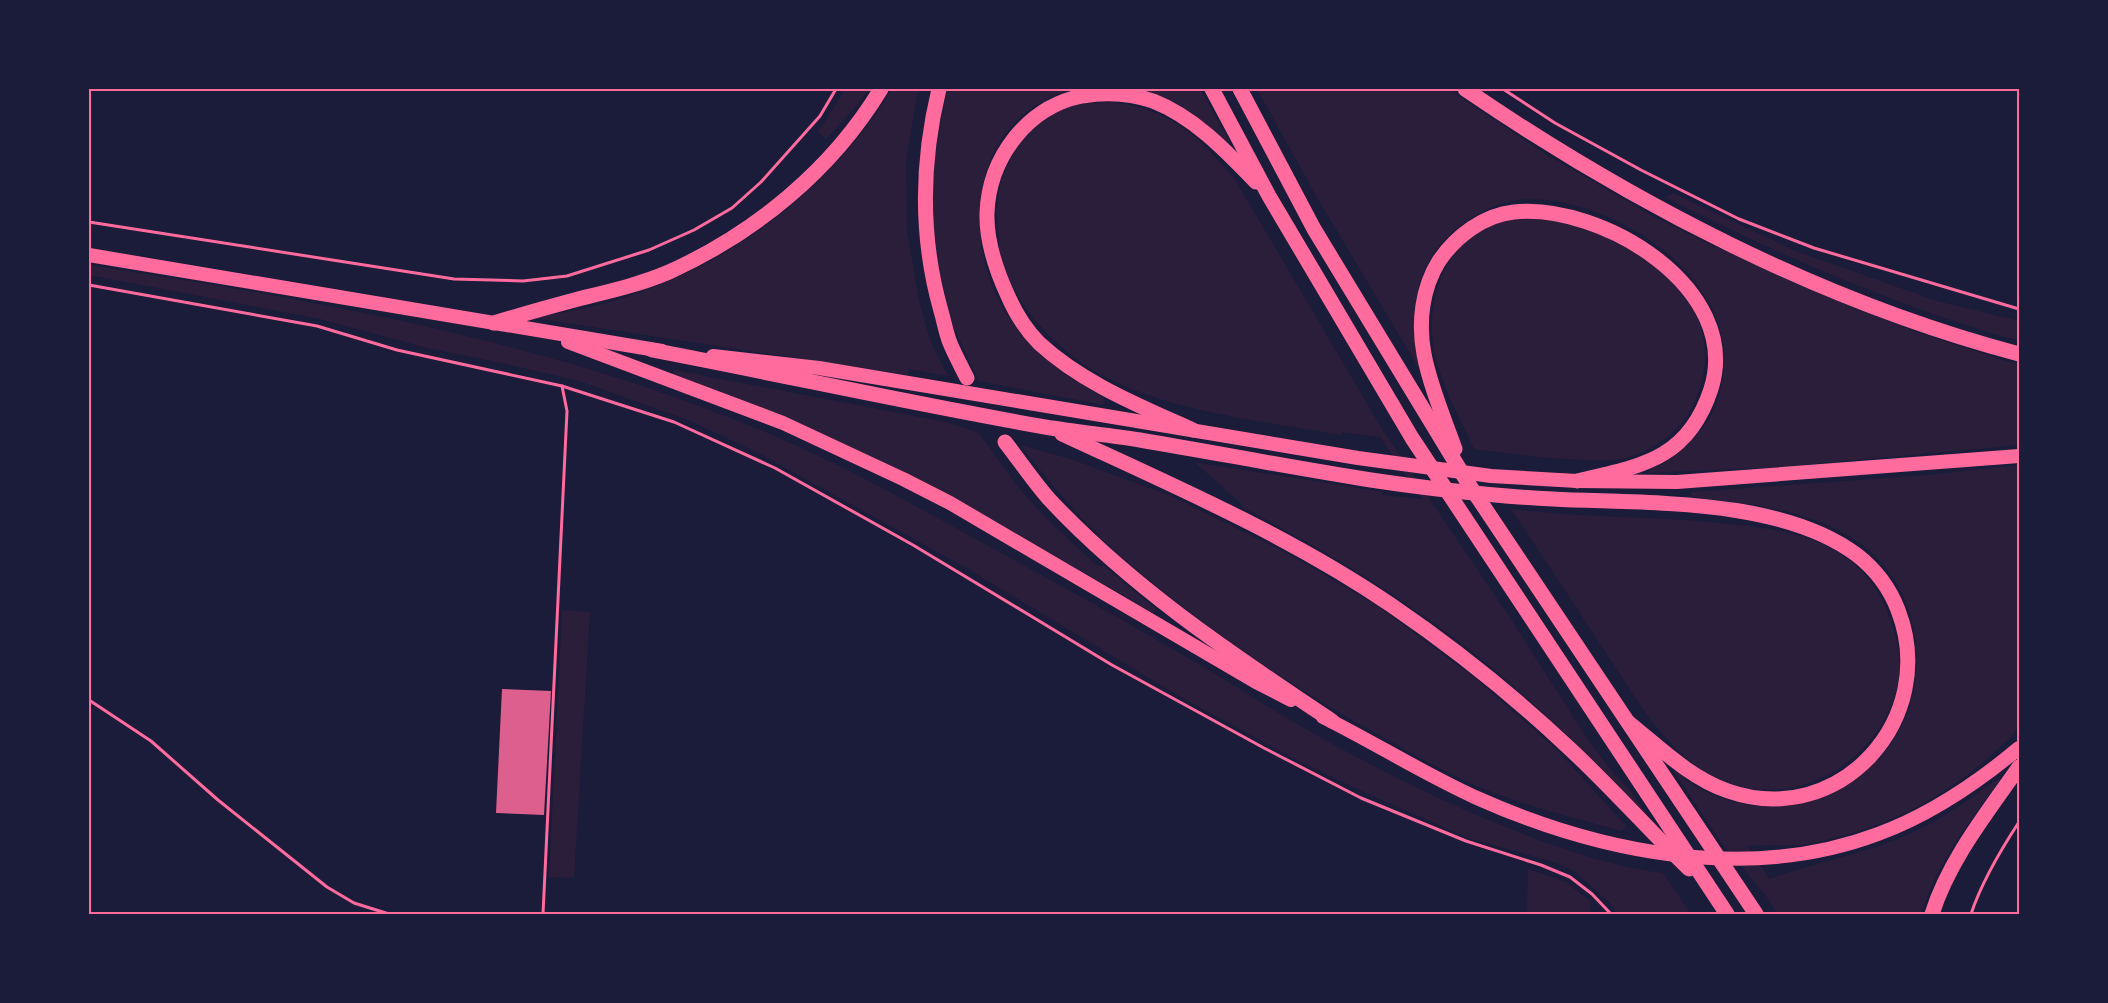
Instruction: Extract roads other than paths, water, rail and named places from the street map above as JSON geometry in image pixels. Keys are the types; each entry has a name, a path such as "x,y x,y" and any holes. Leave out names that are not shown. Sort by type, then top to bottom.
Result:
{"highway":[{"path":"494,323 630,286 668,272 723,243 757,222 793,194 850,131 880,89"},
{"path":"939,89 927,150 924,195 925,227 929,262 940,310 950,343 967,378"},
{"path":"1212,89 1269,196 1412,438 1726,914"},
{"path":"1240,89 1314,229 1468,483 1756,914"},
{"path":"1465,89 1518,125 1614,184 1718,237 1807,279 1887,311 2019,354"},
{"path":"1193,430 1098,385 1064,363 1038,342 1015,312 999,277 991,251 987,213 992,178 1015,137 1038,113 1070,98 1090,94 1112,93 1131,95 1152,101 1189,121 1221,146 1269,196"},
{"path":"1468,483 1436,397 1424,354 1422,323 1424,298 1431,274 1446,252 1464,233 1486,220 1512,212 1538,211 1565,214 1594,224 1623,238 1652,256 1678,276 1692,292 1704,313 1712,333 1715,354 1715,376 1707,400 1696,423 1679,444 1660,457 1638,467 1577,481"},
{"path":"89,255 652,350 1047,427 1133,439 1374,480 1498,496 1691,505 1760,516 1807,529 1840,543 1862,559 1880,578 1894,601 1904,626 1908,652 1908,679 1902,706 1891,730 1875,752 1856,770 1833,784 1808,794 1773,798 1755,798 1729,792 1704,781 1628,722"},
{"path":"542,332 784,423 904,479 950,503 1256,682 1332,721 1386,752 1478,798 1578,834 1643,850 1709,858 1762,858 1808,853 1877,835 1907,822 1945,802 2019,748"},
{"path":"652,350 819,368 1358,458 1491,476 1577,481 1677,482 2019,456"},
{"path":"1047,427 1191,493 1293,545 1391,605 1483,673 1570,748 1710,890"},
{"path":"1005,442 1048,498 1102,552 1159,601 1228,652 1332,721"},
{"path":"1932,914 1953,868 1968,842 2019,767"}]}
